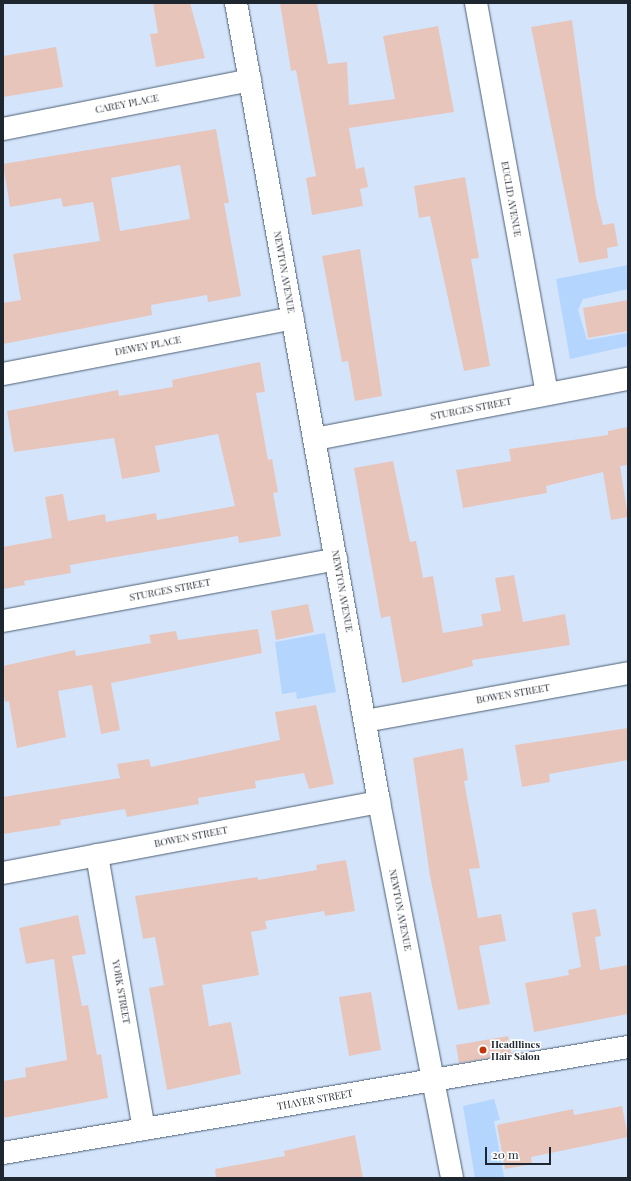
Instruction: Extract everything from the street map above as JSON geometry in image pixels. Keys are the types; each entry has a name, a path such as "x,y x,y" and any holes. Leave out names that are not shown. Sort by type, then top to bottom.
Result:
{"street":[{"name":"NEWTON AVENUE","path":"236,3 379,802 435,1080 452,1178"},
{"name":"EUCLID AVENUE","path":"476,3 547,394"},
{"name":"CAREY PLACE","path":"3,129 250,80"},
{"name":"DEWEY PLACE","path":"3,374 293,318"},
{"name":"STURGES STREET","path":"315,439 628,379"},
{"name":"STURGES STREET","path":"3,621 336,559"},
{"name":"BOWEN STREET","path":"365,721 628,673"},
{"name":"BOWEN STREET","path":"3,873 379,802"},
{"name":"YORK STREET","path":"97,855 144,1129"},
{"name":"THAYER STREET","path":"3,1154 628,1047"}],"shaded area":[{"path":"628,265 628,289 583,299 578,310 587,340 628,333 628,346 570,359 556,279"},
{"path":"325,633 336,692 297,699 296,692 282,694 275,642"},
{"path":"494,1099 500,1120 494,1121 504,1177 475,1178 463,1106"}],"building":[{"path":"153,3 190,3 205,58 156,67 150,34 158,33"},
{"path":"280,3 317,3 328,64 347,62 349,105 395,99 383,36 438,26 454,112 349,128 356,169 364,167 368,187 360,189 363,206 312,215 306,178 316,176 296,70 291,71"},
{"path":"572,20 596,197 603,225 614,223 618,246 607,248 608,258 579,263 531,27"},
{"path":"56,47 63,87 3,97 3,56"},
{"path":"216,129 229,203 224,203 241,296 208,302 207,295 151,305 152,315 3,344 3,303 21,300 13,254 100,241 93,202 63,207 61,198 10,207 3,164","holes":["180,165 190,219 120,231 111,178"]},
{"path":"465,177 479,258 471,259 490,366 464,371 430,216 419,218 414,186"},
{"path":"360,249 382,396 355,401 348,361 342,362 322,256"},
{"path":"628,300 628,331 588,338 583,308"},
{"path":"260,362 265,392 256,393 268,460 272,459 278,492 273,493 281,536 239,543 238,536 70,565 71,573 24,581 25,585 3,589 3,547 52,538 45,497 63,494 68,521 105,514 106,522 156,513 157,520 235,506 218,434 155,446 160,472 122,479 114,438 14,452 7,411 118,390 119,396 173,387 172,380"},
{"path":"628,427 628,465 620,466 628,517 611,520 603,472 546,486 547,493 463,508 456,470 511,461 509,449 608,435 608,431"},
{"path":"393,461 410,542 416,541 423,578 433,576 443,633 483,626 481,614 501,611 495,578 514,575 523,622 565,614 570,645 472,660 473,666 402,683 390,616 381,618 354,468"},
{"path":"308,604 314,632 276,640 271,611"},
{"path":"258,629 262,653 111,683 120,730 101,734 92,685 58,691 66,737 17,748 9,701 5,702 3,690 3,666 75,650 76,656 151,643 149,635 176,631 178,640"},
{"path":"316,705 334,784 309,789 304,773 255,781 256,788 198,798 199,804 127,817 125,809 60,820 61,825 3,834 3,797 120,778 117,764 149,759 151,767 280,740 275,712"},
{"path":"628,728 628,760 549,774 550,782 522,787 515,745"},
{"path":"463,748 468,780 464,781 480,868 469,869 478,918 501,914 506,941 479,946 490,1004 458,1010 430,876 413,758"},
{"path":"346,860 355,911 325,916 324,911 265,921 267,929 251,932 259,975 202,985 209,1026 231,1022 241,1074 167,1090 149,988 164,985 155,937 143,939 135,896 257,877 258,880 317,870 316,865"},
{"path":"596,909 601,936 595,937 600,970 628,965 628,1014 534,1032 525,983 569,975 568,970 581,967 572,913"},
{"path":"78,915 86,954 72,956 82,1006 88,1005 97,1055 101,1054 108,1098 3,1118 3,1081 26,1077 25,1068 67,1060 54,959 26,964 19,928"},
{"path":"371,992 381,1050 349,1056 339,997"},
{"path":"508,1036 511,1054 459,1063 456,1045"},
{"path":"622,1106 628,1137 531,1157 532,1164 505,1169 497,1125 573,1109 574,1115"},
{"path":"355,1135 363,1178 216,1178 215,1169 285,1156 284,1151"}],"place":[{"name":"Headllines Hair Salon","path":"483,1050"}]}
